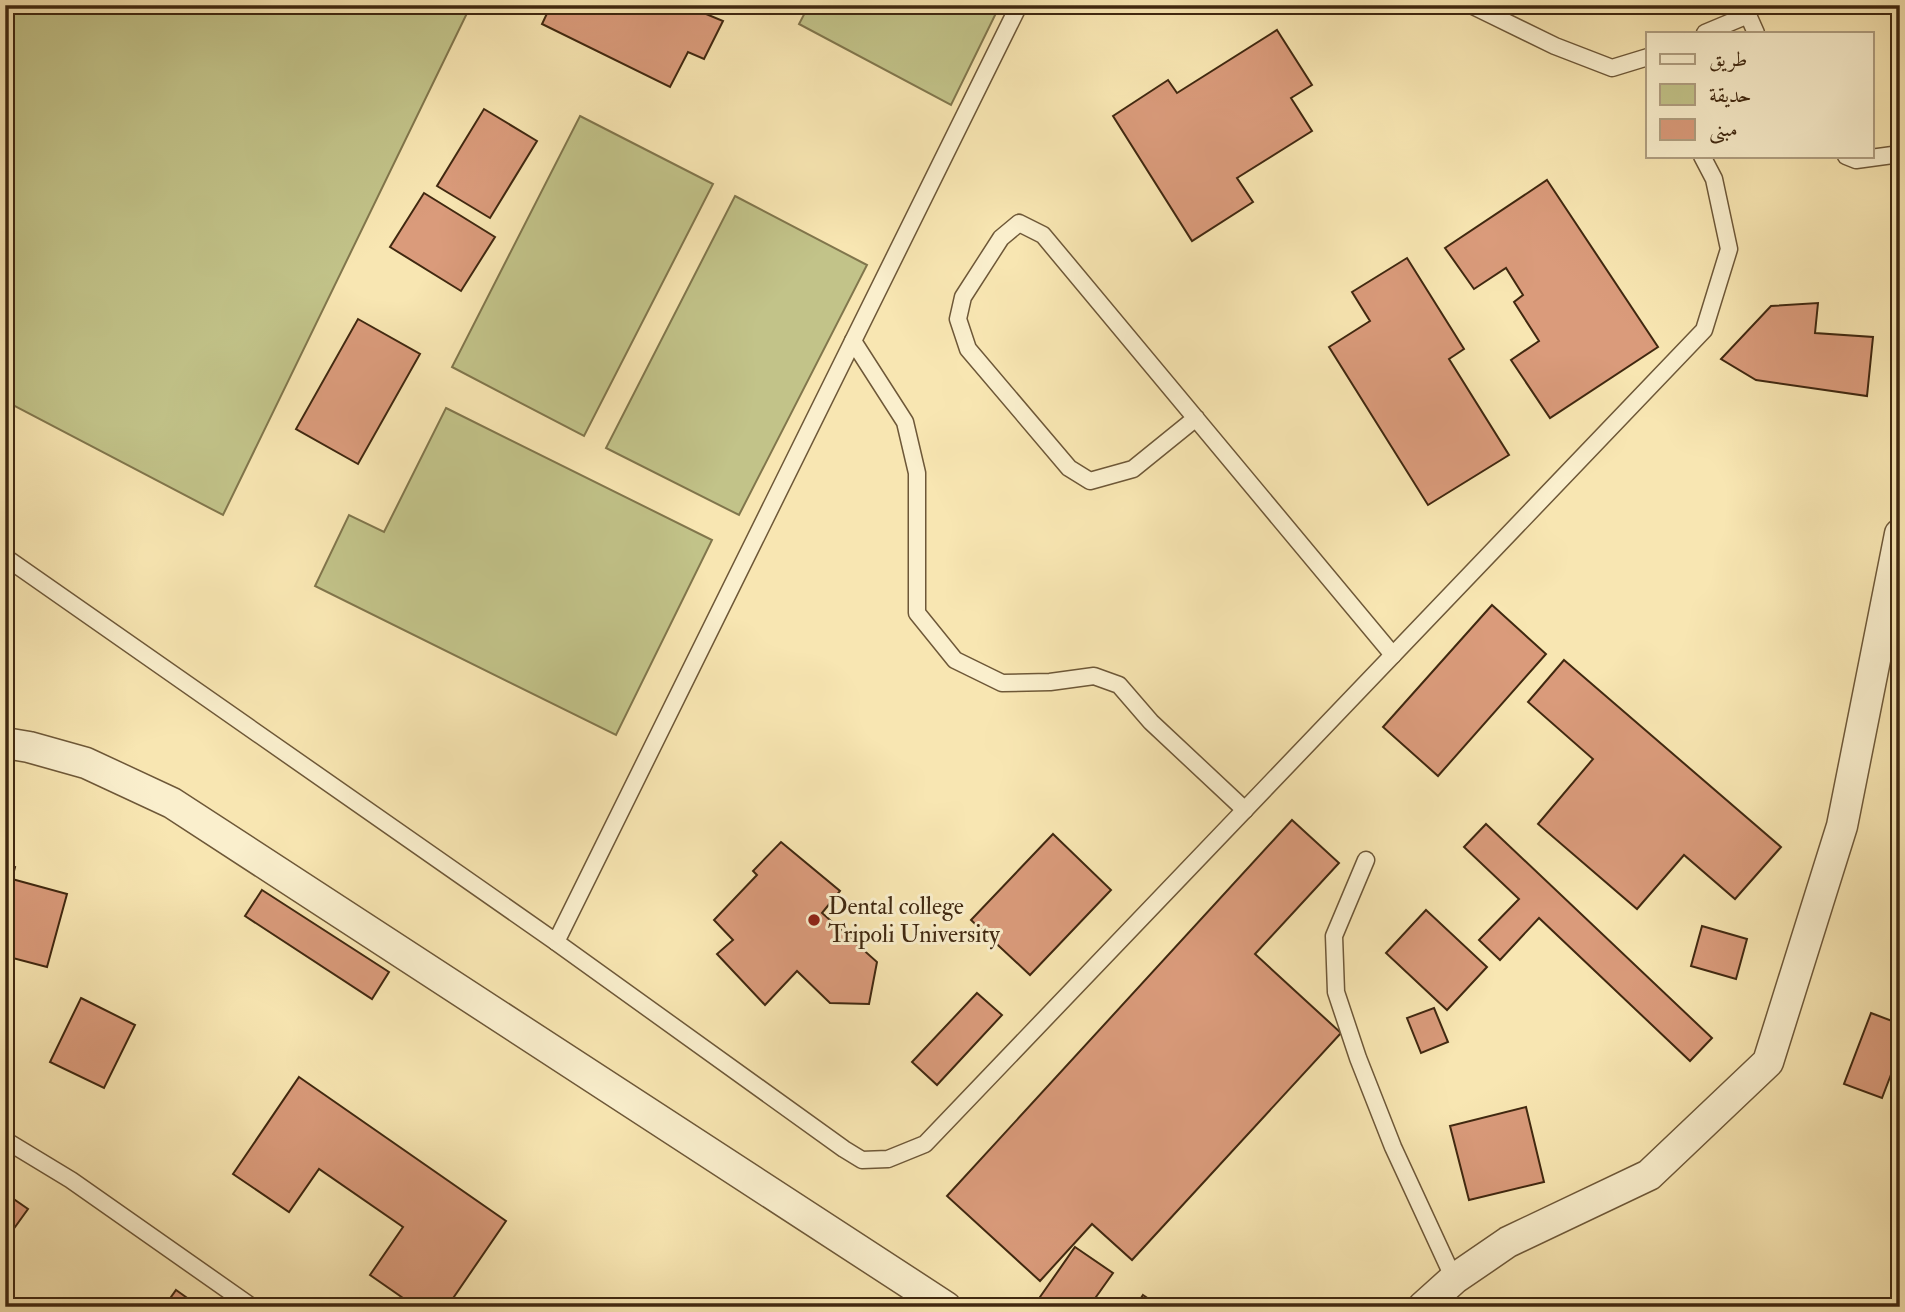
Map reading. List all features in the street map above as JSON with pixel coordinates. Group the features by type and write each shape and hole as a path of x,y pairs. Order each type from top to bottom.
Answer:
{"street":[{"path":"1423,1307 1454,1279 1508,1242 1649,1175 1768,1062 1842,826 1900,534"},
{"path":"5,743 86,763 172,803 946,1307"}],"lane":[{"path":"556,942 1019,5"},
{"path":"1471,5 1555,46 1612,68 1646,58"},
{"path":"1707,32 1746,10 1756,32"},
{"path":"1874,158 1900,155"},
{"path":"5,557 556,942 844,1149 862,1160 888,1159 925,1144 1704,330 1729,249 1714,179 1703,158"},
{"path":"1851,158 1874,158"},
{"path":"1196,418 1133,469 1090,481 1069,468 968,349 958,319 963,297 1000,238 1019,223 1043,235 1196,418 1393,655"},
{"path":"853,341 905,422 917,473 917,613 955,660 1002,683 1050,682 1094,676 1119,685 1151,722 1245,810"},
{"path":"1366,860 1335,936 1336,992 1358,1058 1393,1147 1454,1279"},
{"path":"5,1140 71,1180 251,1307"}],"green space":[{"path":"5,5 471,5 223,515 5,401"},
{"path":"809,5 1000,5 951,105 799,24"},
{"path":"580,116 713,184 584,436 452,367"},
{"path":"735,196 867,265 739,515 606,448"},
{"path":"446,408 712,540 616,735 315,586 349,515 384,532"}],"building":[{"path":"551,5 711,5 706,14 723,21 704,59 688,52 670,87 542,24"},
{"path":"1277,30 1312,85 1291,98 1312,131 1237,178 1253,202 1192,241 1113,116 1168,80 1177,93"},
{"path":"484,109 537,141 490,218 437,186"},
{"path":"1547,180 1658,347 1550,418 1511,360 1539,341 1514,302 1523,295 1506,268 1474,289 1445,248"},
{"path":"424,193 495,237 461,291 390,247"},
{"path":"1407,258 1464,349 1449,359 1509,455 1428,505 1329,347 1370,321 1352,292"},
{"path":"1818,303 1815,333 1873,337 1867,396 1756,380 1721,359 1771,306"},
{"path":"358,319 420,354 358,464 296,429"},
{"path":"1492,605 1546,654 1438,776 1383,727"},
{"path":"1564,660 1781,847 1735,899 1684,855 1637,909 1538,824 1593,759 1528,702"},
{"path":"1292,820 1339,863 1255,954 1341,1033 1132,1260 1092,1224 1040,1281 947,1196"},
{"path":"1486,824 1712,1038 1690,1061 1539,918 1500,960 1479,940 1519,899 1464,847"},
{"path":"1053,834 1111,890 1030,975 971,920"},
{"path":"781,842 840,891 822,913 877,962 869,1004 830,1003 797,971 765,1005 717,954 733,940 714,920 757,875 753,871"},
{"path":"5,865 15,867 12,879 67,894 47,967 5,956"},
{"path":"262,890 389,972 372,999 245,916"},
{"path":"1426,910 1487,967 1447,1010 1386,953"},
{"path":"1702,926 1747,939 1736,979 1691,966"},
{"path":"977,993 1002,1015 937,1085 912,1062"},
{"path":"81,998 135,1025 104,1088 50,1062"},
{"path":"1434,1008 1448,1042 1421,1053 1407,1018"},
{"path":"1871,1013 1900,1024 1900,1051 1882,1098 1844,1084"},
{"path":"299,1077 506,1221 447,1307 416,1307 370,1275 403,1227 319,1169 289,1212 233,1174"},
{"path":"1526,1107 1544,1182 1469,1200 1450,1126"},
{"path":"5,1193 28,1209 5,1241"},
{"path":"1075,1247 1113,1273 1096,1297 1110,1307 1053,1307 1040,1297"},
{"path":"176,1290 200,1307 164,1307"},
{"path":"1143,1295 1161,1307 1135,1307"}],"place":[{"name":"Dental college Tripoli University","path":"814,920"}]}
